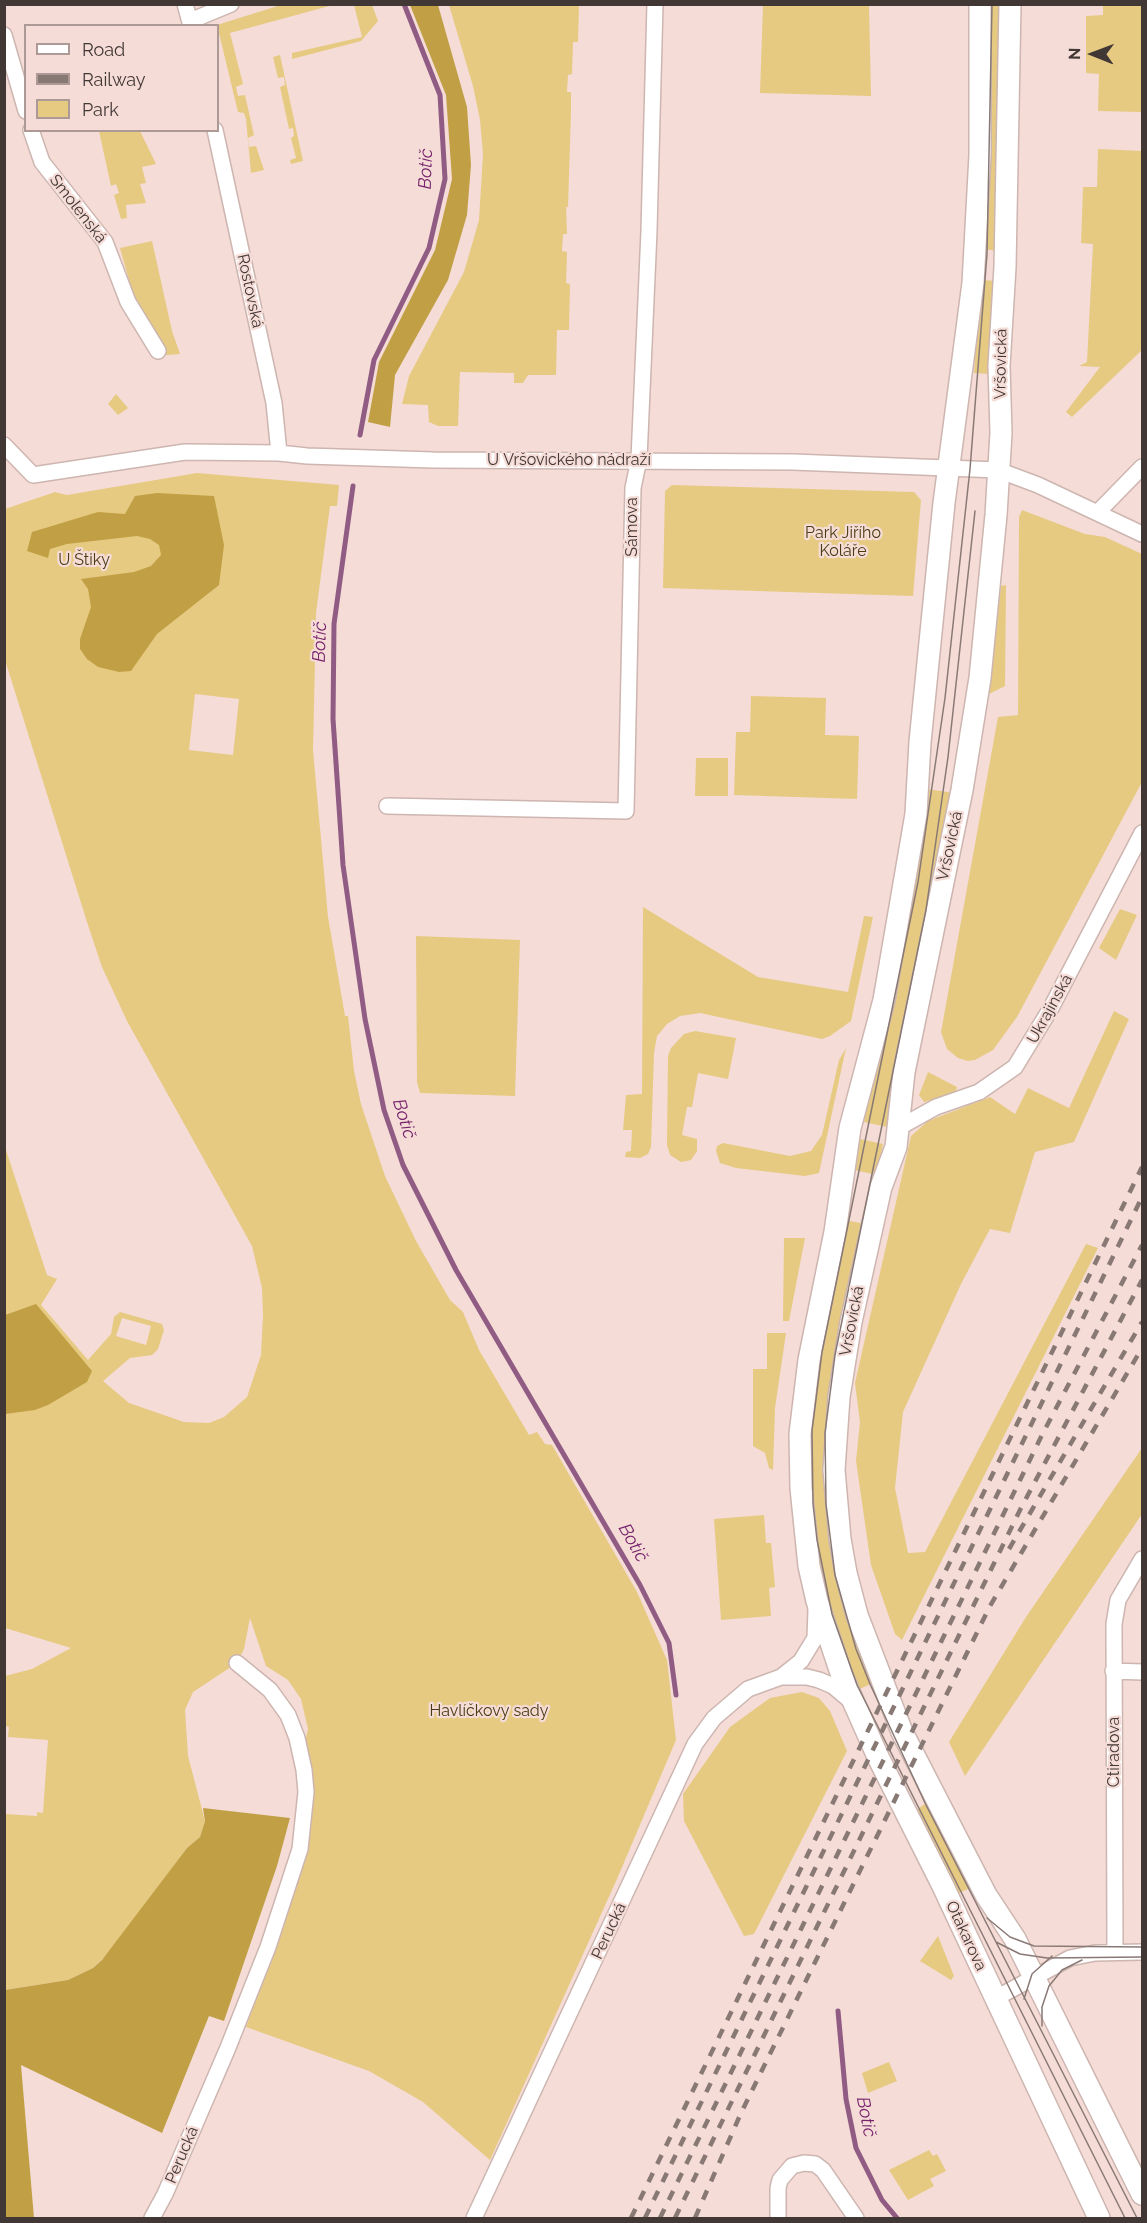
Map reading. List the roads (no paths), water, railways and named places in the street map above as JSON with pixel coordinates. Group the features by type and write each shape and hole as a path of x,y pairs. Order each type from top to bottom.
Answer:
{"main road":[{"name":"Vršovická","path":"834,1652 817,1601 808,1558 801,1488 800,1434 808,1360 835,1232 849,1128 884,1000 916,814 921,731 949,468 975,264 980,155 980,4"},
{"name":"Vršovická","path":"1010,4 1005,267 999,366 1001,433 989,598 970,746 904,1072 900,1127 896,1147 881,1187 851,1322 836,1432 834,1470 844,1562 857,1615 878,1673 931,1792 1034,1976"},
{"path":"975,264 1005,267"},
{"name":"Otakarova","path":"834,1652 854,1704 1099,2218"},
{"path":"1034,1976 1143,2194"}],"street":[{"path":"186,4 191,23 231,4"},
{"name":"Sámova","path":"387,806 626,811 633,488 639,459 649,231 655,4"},
{"path":"4,35 24,104"},
{"name":"Smolenská","path":"32,132 42,162 105,242 128,302 158,351"},
{"name":"Rostovská","path":"215,132 286,454"},
{"name":"U Vršovického nádraží","path":"4,445 33,476 178,452 433,460 639,459 998,470 1031,482 1143,534"},
{"path":"1098,512 1143,467"},
{"name":"Ukrajinská","path":"900,1127 936,1107 979,1092 1015,1067 1051,1008 1143,833"},
{"name":"Ctiradova","path":"1115,1952 1114,1624 1118,1600 1143,1559"},
{"name":"Perucká","path":"474,2218 695,1744 714,1718 748,1689 781,1677 801,1661 815,1638 817,1601"},
{"name":"Perucká","path":"152,2218 165,2194 227,2050 268,1947 302,1839 306,1792 304,1770 294,1731 288,1715 270,1690 237,1663"},
{"path":"1113,1671 1143,1672"},
{"name":"Perucká","path":"781,1677 807,1677 819,1680 833,1686 854,1704"},
{"path":"996,1998 1070,1958 1115,1952 1143,1953"},
{"path":"778,2218 778,2188 784,2175 792,2166 804,2163 818,2165 856,2218"}],"waterway":[{"name":"Botič","path":"360,435 374,360 429,248 445,179 440,95 404,4"},
{"name":"Botič","path":"353,486 334,624 333,719 343,865 365,1019 384,1110 403,1165 456,1270 640,1585 669,1643 676,1695"},
{"name":"Botič","path":"838,2011 846,2099 856,2148 882,2200 897,2218"}],"tram line":[{"path":"992,4 987,254 970,469 945,698 918,882 822,1352 812,1431 813,1504 817,1540 832,1614 857,1685 1125,2218"},
{"path":"975,511 948,757 926,910 835,1355 825,1433 826,1504 835,1575 856,1649 870,1684 926,1805 1137,2218"},
{"path":"987,1918 1010,1937 1034,1946 1142,1947"},
{"path":"996,1942 1020,1954 1047,1958 1142,1957"},
{"path":"1024,1999 1032,1974 1052,1956"},
{"path":"1042,2026 1042,2007 1049,1986 1062,1970 1082,1960"}],"railway":[{"path":"631,2218 1142,1167"},
{"path":"645,2218 1142,1197"},
{"path":"660,2218 1043,1433 1142,1245"},
{"path":"675,2218 1021,1508 1142,1280"},
{"path":"1009,1549 1142,1322"},
{"path":"695,2218 741,2113 990,1606 1142,1348"}],"park label":[{"name":"Park Jiřího Koláře","path":"843,542"},
{"name":"U Štiky","path":"84,560"},
{"name":"Havlíčkovy sady","path":"489,1711"}]}
